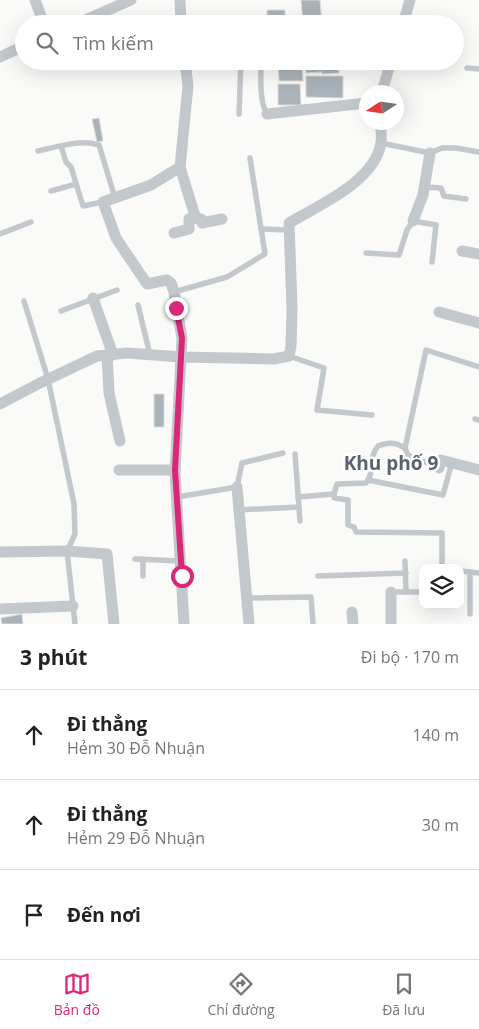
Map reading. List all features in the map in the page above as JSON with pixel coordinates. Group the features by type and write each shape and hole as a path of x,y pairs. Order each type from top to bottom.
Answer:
{"street":[{"path":"35,0 41,15"},
{"path":"97,15 131,0"},
{"path":"180,0 181,15"},
{"path":"406,15 410,0"},
{"path":"0,57 15,50"},
{"path":"186,70 188,86 180,167 195,216 198,219 202,219 202,223 222,219"},
{"path":"384,85 389,70"},
{"path":"268,114 359,105"},
{"path":"0,404 97,356 127,353 181,357 274,359 288,356 291,346 292,308 290,223 355,184 371,166 379,148 380,130"},
{"path":"413,221 424,187 430,153"},
{"path":"180,167 151,185 103,202 116,238 147,284 167,280 171,283 174,292 182,338 175,470 184,624"},
{"path":"174,233 190,229 190,219 195,216"},
{"path":"462,251 479,254"},
{"path":"94,298 110,355 109,393 120,441"},
{"path":"439,312 479,323"},
{"path":"439,468 442,460 479,470"},
{"path":"119,470 175,470"},
{"path":"237,487 249,624"},
{"path":"0,552 67,551 107,554 114,624"},
{"path":"391,592 392,624"},
{"path":"0,609 74,606"},
{"path":"352,612 353,624"}],"lane":[{"path":"467,68 479,69"},
{"path":"239,114 241,70"},
{"path":"261,70 264,109 268,114"},
{"path":"38,151 61,146 91,143 99,145 115,198"},
{"path":"61,146 66,162 71,167 83,206 103,202"},
{"path":"379,148 430,153 442,148 456,148 479,152"},
{"path":"174,292 227,277 265,254 250,158"},
{"path":"51,191 76,184"},
{"path":"424,187 441,188 444,196 466,199"},
{"path":"366,253 399,255 407,230 413,221 436,225 432,262"},
{"path":"0,234 32,222"},
{"path":"261,229 290,230"},
{"path":"61,311 117,290"},
{"path":"24,301 48,379 74,504 75,534 67,551 75,624"},
{"path":"138,305 150,355"},
{"path":"405,448 426,350 479,367"},
{"path":"288,356 324,368 317,410 372,415"},
{"path":"439,468 408,455 405,448 398,443 378,446 373,453 366,483 337,484 334,498 348,500 348,526 354,527 356,532 442,533 442,564"},
{"path":"176,497 237,487 242,463 283,453"},
{"path":"295,454 300,521"},
{"path":"368,480 443,495 452,462"},
{"path":"298,497 334,494"},
{"path":"238,510 299,507"},
{"path":"135,559 180,560"},
{"path":"143,559 143,576"},
{"path":"405,561 406,592"},
{"path":"464,571 479,573"},
{"path":"470,572 470,614"},
{"path":"318,576 406,573"},
{"path":"391,592 419,592"},
{"path":"246,598 311,597 312,624"}],"building":[{"path":"301,0 320,0 321,15 302,15"},
{"path":"267,10 285,10 285,15 267,15"},
{"path":"278,70 302,70 303,81 279,81"},
{"path":"306,70 339,70 339,73 322,74 322,72 306,73"},
{"path":"306,76 343,76 343,98 306,97"},
{"path":"278,84 300,84 301,105 278,105"},
{"path":"99,118 103,141 97,142 92,119"},
{"path":"154,394 164,394 164,427 154,427"},
{"path":"22,614 23,624 2,624 1,618"}],"district":[{"name":"Khu phố 9","path":"391,463"}],"route":[{"path":"176,308 182,338 175,470 182,576"}]}
